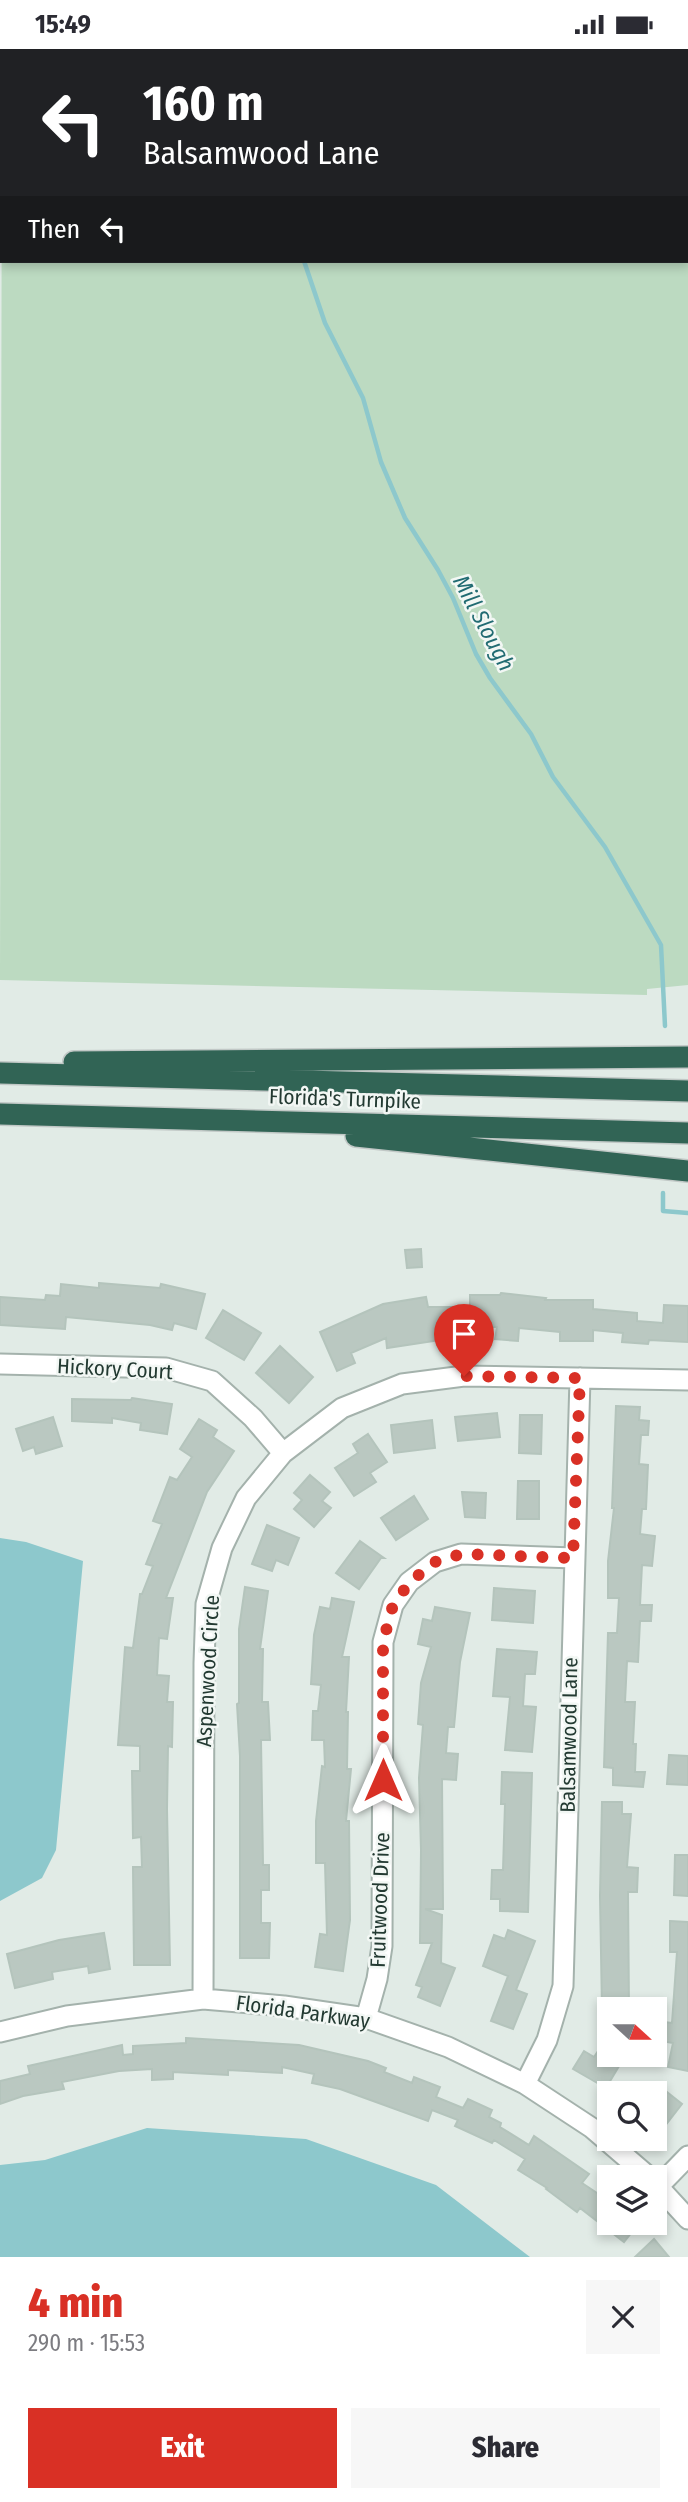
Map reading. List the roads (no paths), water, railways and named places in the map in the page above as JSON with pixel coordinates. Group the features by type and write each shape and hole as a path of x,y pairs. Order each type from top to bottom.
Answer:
{"highway":[{"path":"0,1063 688,1057"},
{"name":"Florida's Turnpike","path":"0,1073 688,1091"},
{"name":"Florida's Turnpike","path":"0,1114 688,1133"},
{"path":"261,1121 365,1137 688,1171"}],"street":[{"name":"Hickory Court","path":"0,1364 166,1368 212,1381 253,1418 284,1453"},
{"name":"Aspenwood Circle","path":"203,1999 206,1604 222,1548 246,1498 284,1453 342,1408 401,1384 464,1376 688,1380"},
{"name":"Balsamwood Lane","path":"525,2084 547,2040 563,1986 580,1378"},
{"name":"Fruitwood Drive","path":"366,2018 377,1979 382,1946 383,1642 393,1605 410,1582 435,1562 461,1554 573,1558"},
{"name":"Florida Parkway","path":"0,2032 67,2016 203,1999 284,2005 366,2018 448,2047 525,2084 592,2128 634,2165"},
{"path":"667,2172 688,2156"},
{"name":"Florida Parkway","path":"667,2196 688,2219"}],"water":[{"path":"0,1538 26,1542 83,1561 56,1850 42,1878 0,1901"},
{"path":"147,2128 306,2139 436,2185 530,2257 0,2257 0,2165 45,2160"}],"waterway":[{"name":"Mill Slough","path":"305,263 325,323 363,398 381,462 405,518 453,598 476,654 531,734 553,777 605,847 661,945 665,1026"},
{"name":"Mill Slough","path":"663,1193 663,1211 688,1213"}]}
